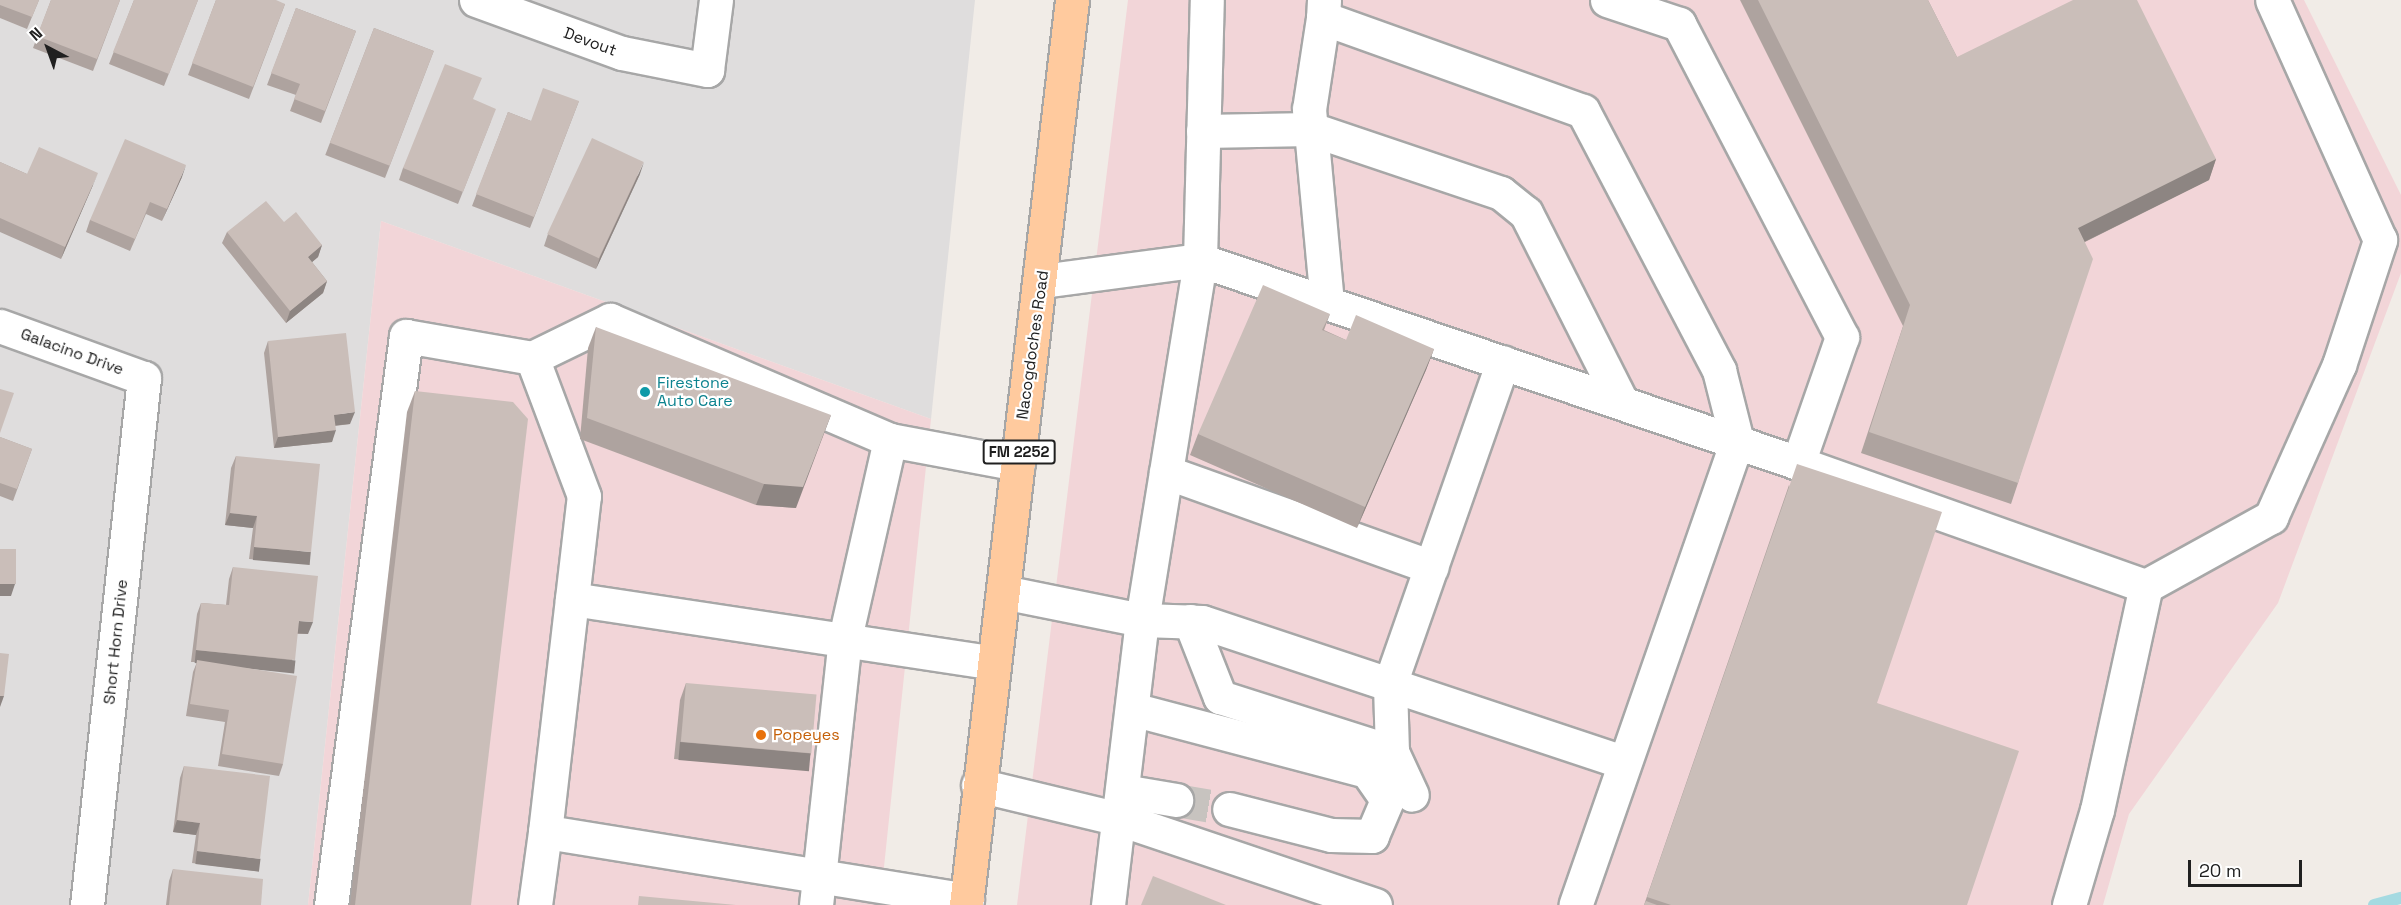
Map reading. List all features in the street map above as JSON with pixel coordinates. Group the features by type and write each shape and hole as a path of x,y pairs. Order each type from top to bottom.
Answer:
{"main road":[{"name":"Nacogdoches Road","path":"967,902 978,785 1042,281 1072,0"}],"street":[{"name":"Devout","path":"476,0 622,53 707,70 716,0"},
{"path":"1108,905 1142,620 1200,260 1207,0"},
{"path":"1606,0 1679,24 1842,337 1798,463"},
{"path":"1042,281 1200,260 1621,401 2146,586 2271,517 2339,366 2380,240 2272,0"},
{"path":"1327,303 1311,129 1323,9 1583,111 1719,370 1737,441 1623,762 1575,905"},
{"path":"1203,131 1311,129 1501,193 1526,213 1621,401"},
{"path":"331,905 406,336 532,358 610,320 890,440 1017,464"},
{"name":"Galacino Drive","path":"0,326 144,378"},
{"path":"532,358 584,496 535,905"},
{"path":"1412,795 1392,752 1389,684 1503,362"},
{"name":"Short Horn Drive","path":"87,905 144,378"},
{"path":"817,890 845,638 890,440"},
{"path":"1166,472 1431,567"},
{"path":"2069,905 2097,810 2146,586"},
{"path":"1003,591 1142,620 1190,621 1623,762"},
{"path":"572,599 845,638 993,663"},
{"path":"1190,621 1220,697 1392,752"},
{"path":"1132,709 1367,771 1387,800 1372,836 1331,835 1229,809"},
{"path":"978,785 1121,805 1176,800"},
{"path":"1121,805 1375,905"},
{"path":"545,832 817,890 967,902"}],"shaded area":[{"path":"0,0 975,0 931,419 381,221 308,905 0,905"},
{"path":"1128,0 2304,0 2401,195 2401,273 2278,603 2129,814 2103,905 1017,905"},
{"path":"381,221 931,419 880,905 308,905"}],"building":[{"path":"0,0 39,0 32,17 0,5"},
{"path":"51,0 120,0 97,59 37,36"},
{"path":"134,0 198,0 169,74 113,52"},
{"path":"216,0 276,0 285,4 253,87 192,63"},
{"path":"1758,0 1928,0 1957,57 2073,0 2137,0 2216,159 2078,228 2093,259 2018,483 1869,432 1910,305"},
{"path":"296,8 356,31 325,111 294,99 300,84 271,73"},
{"path":"374,28 434,51 390,166 330,143"},
{"path":"445,64 482,78 473,99 496,109 463,192 403,168"},
{"path":"543,88 579,101 534,217 476,194 508,112 531,121"},
{"path":"592,138 644,162 599,258 547,234"},
{"path":"125,139 186,165 167,209 150,202 135,239 90,220"},
{"path":"39,147 98,173 65,247 0,218 0,162 27,174"},
{"path":"266,201 284,222 296,212 322,245 308,257 327,281 290,311 227,232"},
{"path":"1263,285 1330,314 1322,330 1346,340 1356,315 1434,349 1365,507 1198,434"},
{"name":"Firestone Auto Care","path":"596,327 831,415 803,487 764,484 587,418"},
{"path":"346,333 355,412 334,415 336,430 278,437 268,341"},
{"path":"0,389 14,393 0,433"},
{"path":"415,391 513,402 528,419 471,905 355,905"},
{"path":"0,437 32,449 17,489 0,483"},
{"path":"236,456 320,464 311,552 254,547 257,516 230,513"},
{"path":"1797,464 1942,512 1877,703 2019,751 1967,905 1671,905 1647,897"},
{"path":"0,549 16,549 16,584 0,584"},
{"path":"233,567 318,576 313,622 299,621 295,660 196,650 201,603 229,605"},
{"path":"0,653 9,654 4,696 0,696"},
{"path":"197,660 297,676 283,764 222,754 229,710 190,704"},
{"path":"686,683 817,694 811,753 681,742"},
{"path":"184,766 270,776 260,859 197,851 200,823 177,820"},
{"path":"173,869 263,879 261,905 169,905"},
{"path":"1153,876 1226,905 1141,905"},
{"path":"639,896 736,905 638,905"},
{"path":"1646,901 1657,905 1644,905"}],"waterway":[{"path":"2374,905 2401,898"}],"tunnel":[{"path":"1176,800 1229,809"}],"place":[{"name":"Firestone Auto Care","path":"645,392"},
{"name":"Popeyes","path":"761,735"}]}
